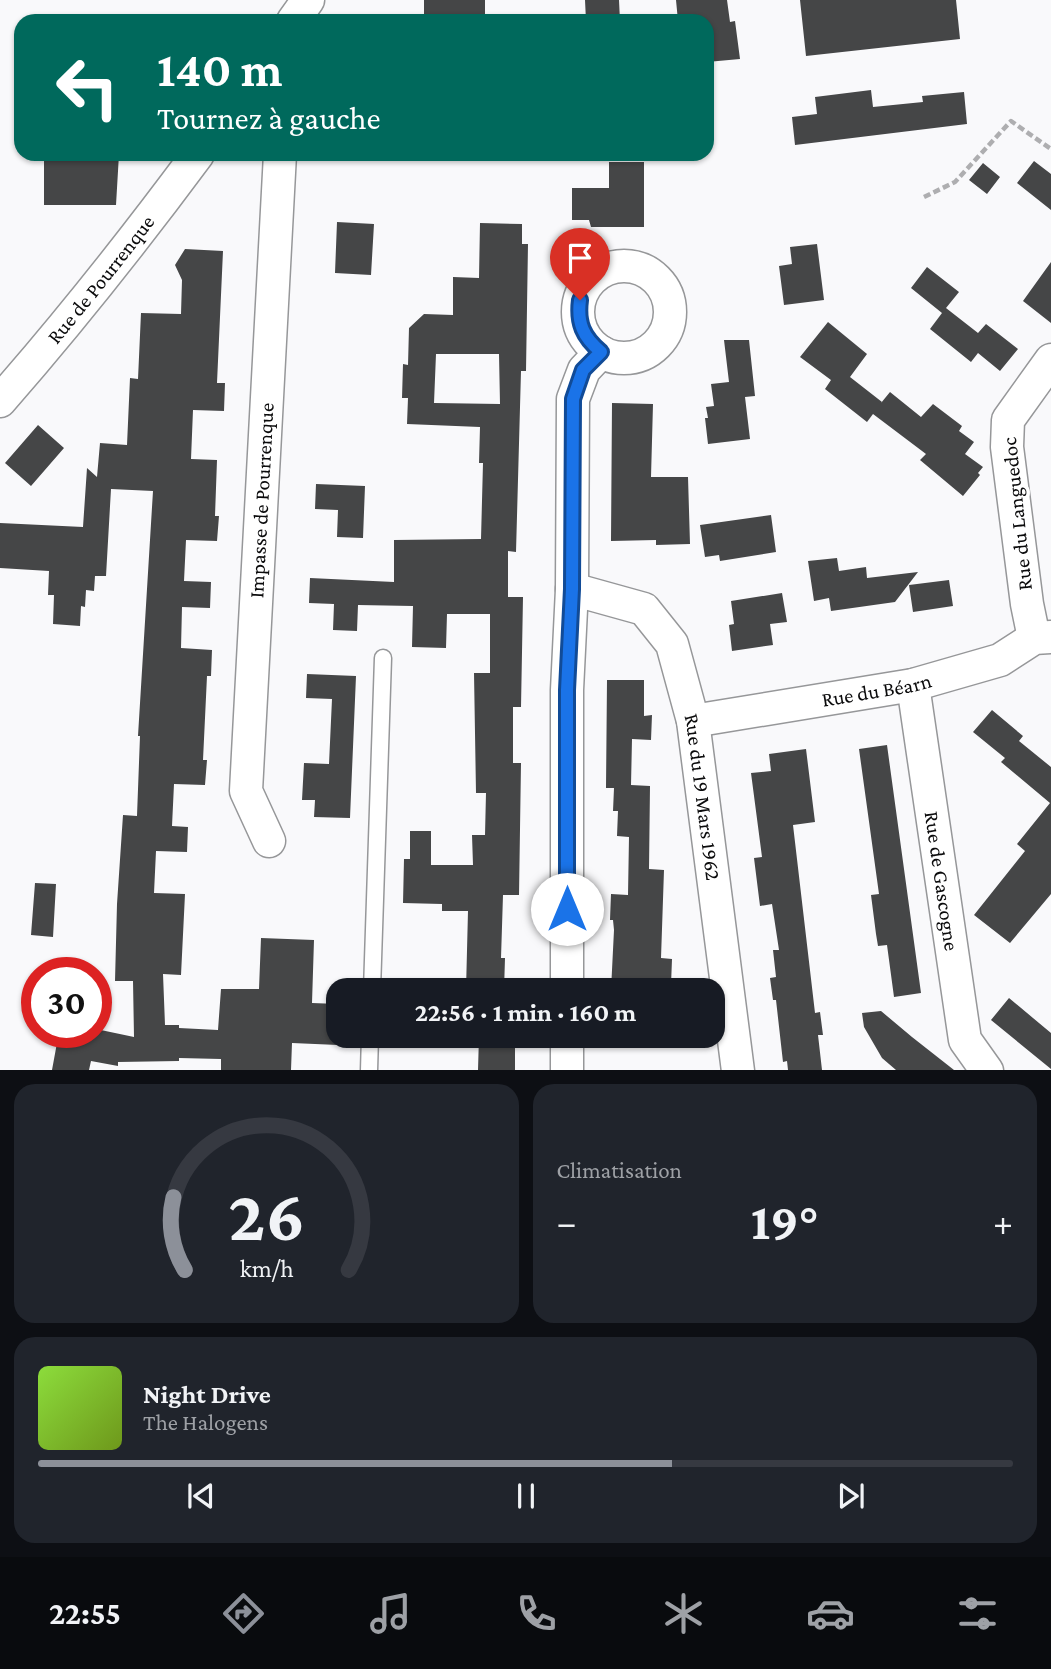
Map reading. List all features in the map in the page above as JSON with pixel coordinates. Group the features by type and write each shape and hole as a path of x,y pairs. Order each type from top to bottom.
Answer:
{"street":[{"name":"Rue de Pourrenque","path":"0,401 121,257 193,161"},
{"name":"Impasse de Pourrenque","path":"269,841 246,791 280,161"},
{"path":"567,978 567,690 572,589 573,399 583,370 601,352"},
{"name":"Rue du Languedoc","path":"1043,638 1027,604 1007,447 1008,420 1051,360"},
{"name":"Rue du 19 Mars 1962","path":"572,589 644,609 672,644 693,721 738,1070"},
{"name":"Rue du Béarn","path":"693,721 913,685 1000,660 1043,638"},
{"name":"Rue de Gascogne","path":"913,685 965,1040 987,1070"},
{"path":"567,1048 567,1070"}],"lane":[{"path":"372,978 383,658"},
{"path":"369,1070 370,1048"}],"path":[{"path":"924,197 956,182 1011,121 1051,149"}],"building":[{"path":"424,0 485,0 485,14 424,14"},
{"path":"585,0 619,0 620,14 586,14"},
{"path":"676,0 727,0 730,22 735,21 740,59 714,61 714,14 677,14"},
{"path":"800,0 956,0 960,39 806,56"},
{"path":"871,90 873,107 923,102 922,96 964,92 967,124 795,145 792,117 817,114 815,97"},
{"path":"44,161 119,161 116,205 44,205"},
{"path":"1034,161 1051,174 1051,210 1017,183"},
{"path":"609,162 644,162 644,227 591,227 589,220 572,220 572,188 609,188"},
{"path":"983,163 1000,177 987,194 969,180"},
{"path":"337,222 374,224 371,275 335,273"},
{"path":"480,223 522,224 522,244 528,244 526,371 521,371 516,552 508,551 508,597 523,597 521,707 513,707 513,763 521,763 519,895 503,895 501,958 505,958 504,978 466,978 468,911 442,911 442,904 403,903 404,859 410,859 410,831 431,831 431,865 473,865 472,835 485,835 486,793 476,793 474,673 490,673 490,614 447,614 446,648 412,647 413,606 358,605 357,631 333,630 334,604 309,603 310,578 394,582 394,540 481,539 483,463 479,463 480,427 407,424 408,398 402,398 403,364 408,365 409,328 424,314 453,315 453,277 479,278","holes":["436,354 499,354 500,404 434,403"]},
{"path":"817,244 824,300 784,305 779,266 792,264 790,247"},
{"path":"185,249 223,251 217,383 225,383 224,411 193,410 191,459 217,460 215,516 219,516 217,541 186,540 184,581 211,582 210,608 182,607 181,648 212,650 211,676 207,676 203,760 207,760 205,785 174,784 172,826 188,827 187,852 156,851 154,893 185,894 181,975 163,974 165,1025 218,1030 221,989 259,989 261,938 314,940 312,1003 326,1004 326,1044 292,1043 291,1070 221,1070 221,1059 179,1058 179,1061 118,1062 118,1066 91,1061 89,1070 52,1070 56,1048 112,1048 112,1032 134,1037 133,981 115,981 117,904 123,815 137,816 138,736 153,491 111,489 106,576 95,576 94,591 86,590 85,607 81,606 80,626 53,624 54,595 48,595 49,571 0,568 0,523 83,527 87,468 97,477 100,443 127,445 130,378 138,379 141,313 181,314 182,280 175,265"},
{"path":"1051,262 1051,323 1023,301"},
{"path":"927,267 959,292 946,308 978,333 986,324 1018,349 1000,371 978,353 971,362 930,329 942,313 911,288"},
{"path":"828,322 867,354 850,377 882,402 890,392 921,417 933,404 962,426 959,431 974,442 965,454 983,467 963,496 920,460 926,454 873,414 867,422 825,389 831,380 800,357"},
{"path":"724,340 749,340 755,396 745,397 750,439 708,444 705,418 708,418 706,407 714,406 711,384 729,382"},
{"path":"612,403 653,404 651,477 688,477 690,544 656,545 656,540 611,541"},
{"path":"38,425 64,448 31,486 5,463"},
{"path":"316,484 365,486 363,538 337,537 338,510 315,509"},
{"path":"771,515 776,552 720,561 719,555 705,557 700,525"},
{"path":"837,558 839,571 866,567 867,578 918,572 895,602 831,611 829,598 814,601 808,561"},
{"path":"949,580 953,606 913,612 909,585"},
{"path":"782,593 787,622 770,624 773,645 732,651 729,625 734,624 731,601"},
{"path":"307,674 356,676 350,818 314,817 315,800 302,800 304,763 329,764 332,699 306,698"},
{"path":"607,680 644,680 644,716 652,715 651,740 632,739 631,785 650,786 649,869 664,870 661,958 672,959 671,978 612,978 614,930 613,920 610,920 611,894 628,895 629,837 617,836 618,811 613,811 614,788 606,788"},
{"path":"992,710 1023,736 1019,741 1051,767 1051,894 1010,943 974,915 1025,851 1017,844 1050,803 1001,762 1005,758 973,732"},
{"path":"887,745 921,993 894,997 887,945 878,946 876,934 871,895 879,894 859,749"},
{"path":"806,749 815,822 793,825 815,1013 820,1012 823,1035 818,1035 822,1070 788,1070 787,1061 783,1062 776,1000 773,1000 770,978 776,977 773,950 779,950 772,904 760,906 754,858 762,857 751,773 771,771 769,754"},
{"path":"35,883 56,884 53,937 31,935"},
{"path":"1009,998 1051,1033 1051,1069 991,1020"},
{"path":"881,1011 954,1070 896,1070 882,1058 864,1027 862,1013"},
{"path":"479,1048 515,1048 515,1070 478,1070"}],"route":[{"path":"567,909 567,690 572,589 573,399 583,370 601,352 582,330 578,315 580,300"}]}
